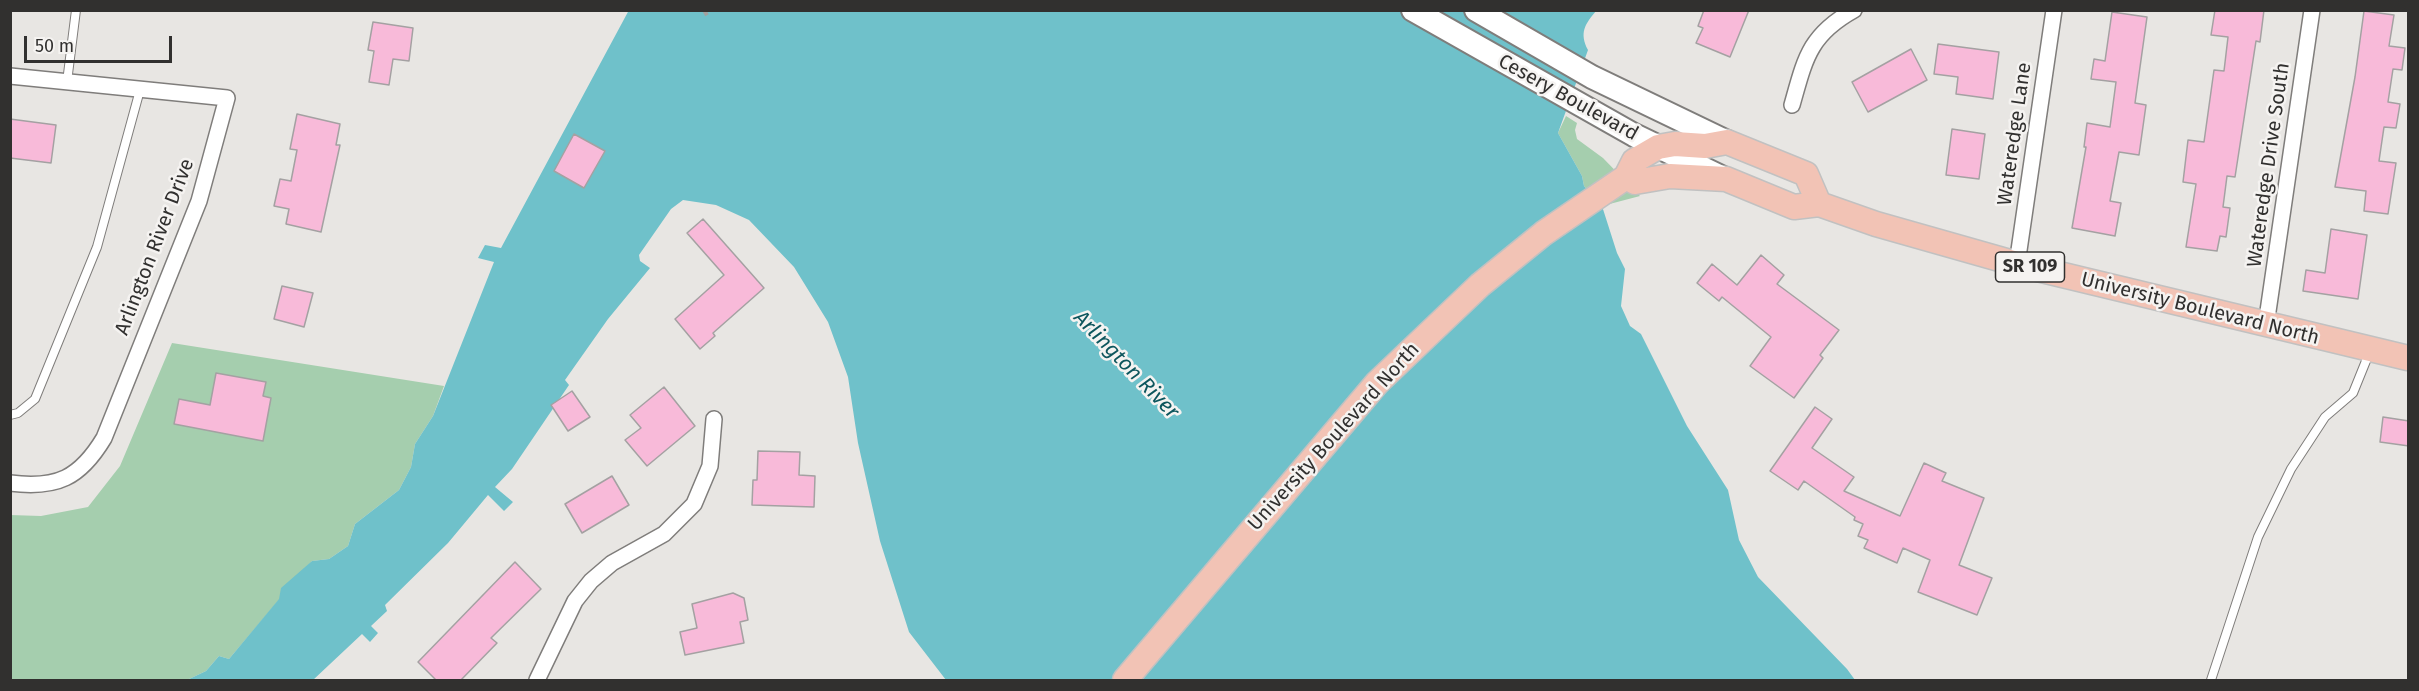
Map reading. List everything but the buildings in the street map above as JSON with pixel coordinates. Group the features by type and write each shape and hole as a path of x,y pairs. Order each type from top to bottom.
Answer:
{"main road":[{"name":"Cesery Boulevard","path":"1413,10 1578,105 1726,179"},
{"name":"Cesery Boulevard","path":"1476,10 1592,77 1727,142"},
{"name":"University Boulevard North","path":"1125,681 1377,383 1480,285 1544,233 1626,177 1634,161 1658,147 1675,144 1705,146 1727,142 1806,174 1820,204"},
{"name":"University Boulevard North","path":"1626,177 1635,182 1680,176 1726,179 1794,207 1820,204 1876,224 2017,264 2409,358"}],"street":[{"path":"1792,105 1805,60 1817,38 1834,21 1854,10"},
{"name":"Wateredge Lane","path":"2017,264 2054,10"},
{"name":"Wateredge Drive South","path":"2266,325 2312,10"},
{"name":"Arlington River Drive","path":"10,76 227,98 199,201 104,438 93,457 78,472 62,480 42,485 10,483"},
{"path":"537,681 575,602 591,581 612,563 664,534 694,504 710,466 714,419"}],"lane":[{"path":"68,82 76,10"},
{"path":"10,414 18,413 36,399 93,258 140,90"},
{"path":"2211,681 2263,527 2291,470 2325,417 2353,393 2370,350"}],"path":[{"path":"704,10 708,17"}],"green space":[{"path":"1566,116 1577,123 1575,130 1577,139 1603,158 1640,196 1602,206 1584,186 1582,176 1558,133"},
{"path":"172,343 444,386 433,416 415,444 411,467 399,490 355,524 348,546 329,559 312,561 229,659 219,656 206,671 187,680 11,680 10,515 41,516 88,507 120,466"}],"water":[{"name":"Arlington River","path":"629,10 1596,11 1584,29 1584,39 1588,50 1558,133 1582,176 1584,186 1602,206 1617,253 1625,269 1621,306 1630,326 1641,334 1687,426 1728,490 1739,540 1758,577 1855,680 946,680 909,632 880,541 858,443 848,377 828,322 794,267 749,220 716,205 683,200 671,209 639,255 640,261 650,268 608,319 565,380 569,385 512,469 495,487 513,502 504,511 488,495 448,543 385,605 387,611 371,626 378,633 370,642 362,634 313,680 187,680 206,671 219,656 229,659 279,599 281,588 312,561 329,559 348,546 355,524 399,490 411,467 415,444 433,416 494,262 478,258 485,245 501,248"}]}
